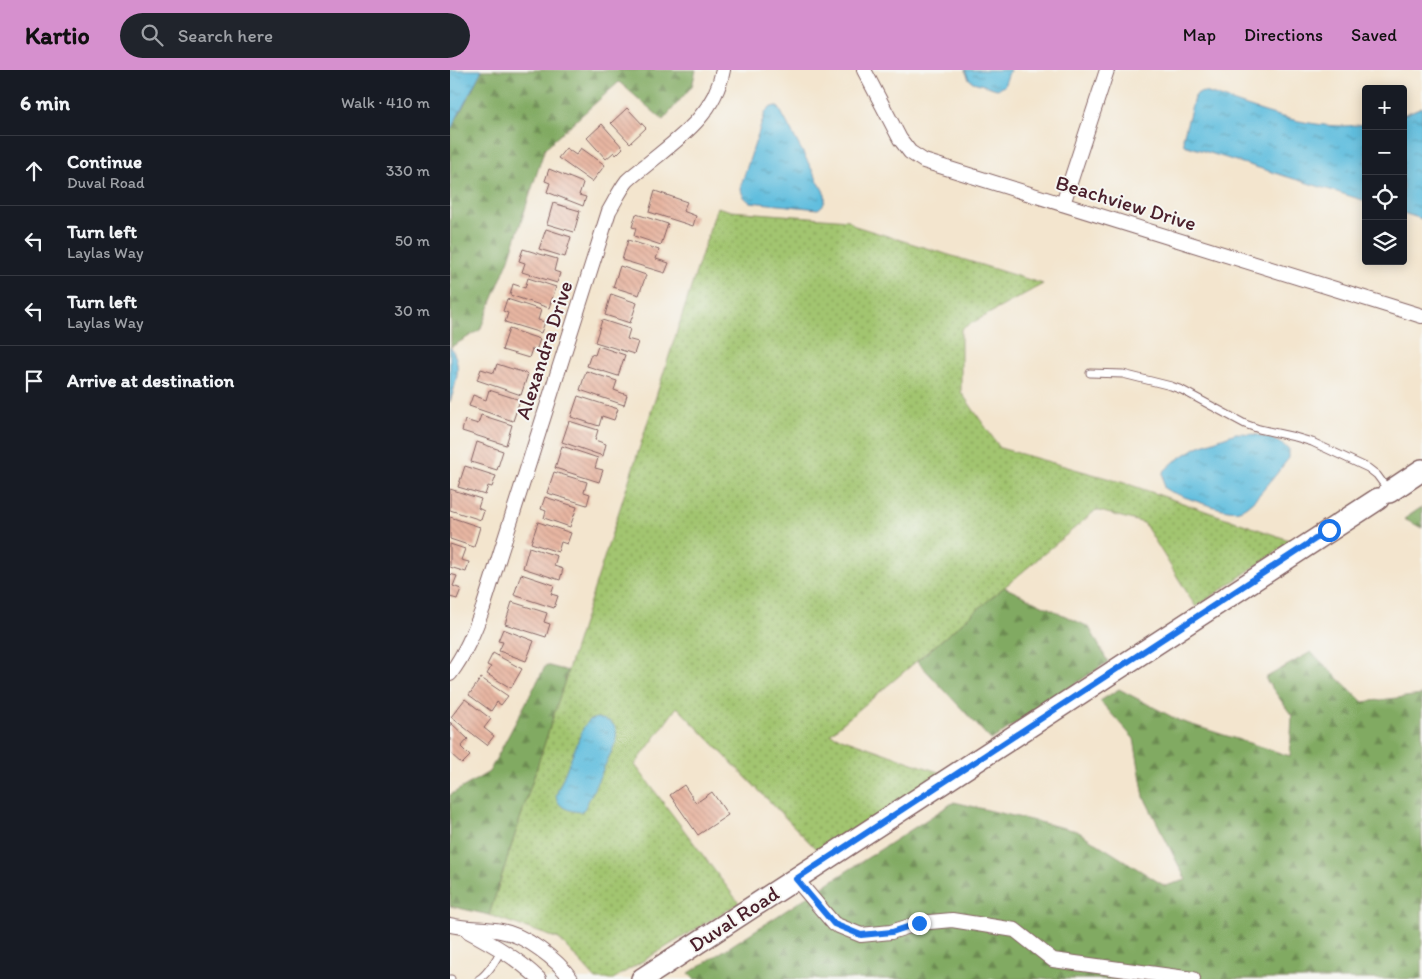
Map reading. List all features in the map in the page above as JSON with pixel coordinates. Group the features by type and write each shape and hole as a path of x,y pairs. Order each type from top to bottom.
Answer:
{"main road":[{"name":"Duval Road","path":"642,979 1422,470"}],"street":[{"name":"Alexandra Drive","path":"450,674 460,661 483,608 610,211 618,194 628,181 696,122 710,106 718,90 723,70"},
{"name":"Beachview Drive","path":"864,70 900,139 910,152 924,161 1422,316"},
{"path":"1063,204 1107,70"},
{"path":"796,879 834,924 861,935 892,932 919,923 952,920 1016,930 1053,960 1193,979"},
{"path":"456,926 502,949 525,965 539,979"},
{"path":"456,926 502,931 520,938 551,958 571,979"}],"lane":[{"path":"1090,374 1123,374 1176,388 1245,424 1312,442 1368,468 1377,475 1384,495"},
{"path":"479,979 490,968 502,949"}],"green space":[{"path":"482,70 696,70 692,86 663,120 619,82 545,148 509,259 480,330 451,347 450,131"},
{"path":"717,207 731,211 849,220 855,226 1043,284 961,329 961,392 1000,448 1128,484 1292,541 1196,607 1144,523 1096,510 830,734 944,774 818,851 677,707 635,765 739,903 613,979 596,979 559,939 489,915"},
{"path":"1422,507 1422,528 1404,519"},
{"path":"1004,587 1089,627 1108,662 991,740 917,661"},
{"path":"1311,652 1363,702 1422,695 1422,979 694,979 689,973 954,802 1077,831 1165,886 1186,880 1144,797 1134,739 1100,701 1119,689 1180,721 1290,756 1292,716 1265,678"},
{"path":"546,665 568,671 489,915 450,906 450,795 489,772"}],"water":[{"path":"450,70 482,70 450,131"},
{"path":"965,70 1010,70 1004,86 997,89 973,82 969,79"},
{"path":"1205,92 1272,114 1307,123 1343,126 1362,124 1362,200 1184,145 1183,138 1194,98 1198,93"},
{"path":"775,106 779,108 825,194 824,203 818,209 750,202 743,195 741,185 765,113 769,108"},
{"path":"1422,107 1422,219 1407,214 1407,113"},
{"path":"450,347 456,360 457,374 450,402"},
{"path":"1236,433 1264,436 1277,441 1289,449 1289,458 1258,495 1245,507 1233,511 1215,507 1164,488 1163,472 1175,461 1197,447"},
{"path":"597,718 611,722 616,732 616,742 585,808 581,812 569,810 561,806 556,795 584,726 590,720"}],"building":[{"path":"627,108 646,128 630,143 611,123"},
{"path":"602,124 623,148 616,155 614,152 606,159 587,138"},
{"path":"566,148 576,155 581,148 605,165 592,182 558,158"},
{"path":"549,169 583,183 579,195 586,197 583,206 547,192 550,183 545,181"},
{"path":"655,191 687,202 683,211 696,216 693,226 649,212"},
{"path":"553,203 580,211 574,232 547,224"},
{"path":"636,214 668,224 661,245 634,236 636,228 632,227"},
{"path":"546,229 571,237 565,257 539,249"},
{"path":"628,240 659,250 656,259 669,263 665,273 622,260"},
{"path":"523,249 557,259 554,271 560,273 557,283 522,272 525,263 519,261"},
{"path":"620,266 646,275 639,295 613,287"},
{"path":"528,278 556,287 549,308 510,295 513,284 525,288"},
{"path":"611,294 637,303 630,323 605,315"},
{"path":"507,299 541,310 538,320 545,322 541,333 505,322 508,313 503,311"},
{"path":"602,320 630,329 627,339 638,342 634,354 595,342"},
{"path":"509,329 540,339 536,351 532,349 529,358 502,350"},
{"path":"598,346 625,355 618,376 587,366 591,354 595,355"},
{"path":"497,364 528,374 521,395 477,380 481,369 494,373"},
{"path":"586,371 617,381 614,390 627,395 624,405 580,390"},
{"path":"489,390 520,400 513,421 469,406 473,395 486,400"},
{"path":"578,396 618,409 614,420 602,416 599,426 571,417"},
{"path":"481,415 512,425 506,445 462,431 465,420 478,424"},
{"path":"569,421 598,430 595,440 606,444 603,456 562,442"},
{"path":"477,442 503,451 497,470 471,462"},
{"path":"562,446 598,458 595,468 603,470 599,482 555,468"},
{"path":"465,466 496,476 492,487 488,486 485,495 458,487"},
{"path":"554,472 587,482 584,492 590,494 587,505 547,493"},
{"path":"450,489 481,499 478,508 484,511 481,520 450,510"},
{"path":"545,497 577,507 570,527 544,518 546,511 541,509"},
{"path":"450,517 480,527 474,547 450,539"},
{"path":"538,522 571,533 567,544 561,542 558,552 531,543"},
{"path":"450,544 465,549 461,560 469,562 466,572 450,567"},
{"path":"529,547 557,556 554,566 563,569 560,580 523,568"},
{"path":"450,574 457,576 453,586 461,589 457,599 450,597"},
{"path":"521,574 554,585 551,594 558,596 554,608 514,595"},
{"path":"512,602 547,613 544,622 550,624 546,637 505,624"},
{"path":"503,629 534,641 526,661 499,651 503,642 498,641"},
{"path":"493,653 522,669 511,688 487,674 491,667 487,665"},
{"path":"481,678 508,696 501,705 497,702 491,711 469,695"},
{"path":"465,699 491,719 484,728 494,736 487,745 451,717"},
{"path":"450,722 468,739 461,747 470,756 462,764 450,753"},
{"path":"684,785 696,803 712,792 728,815 698,835 670,795"}],"route":[{"path":"919,923 892,932 861,935 834,924 796,879 1329,530"}]}
